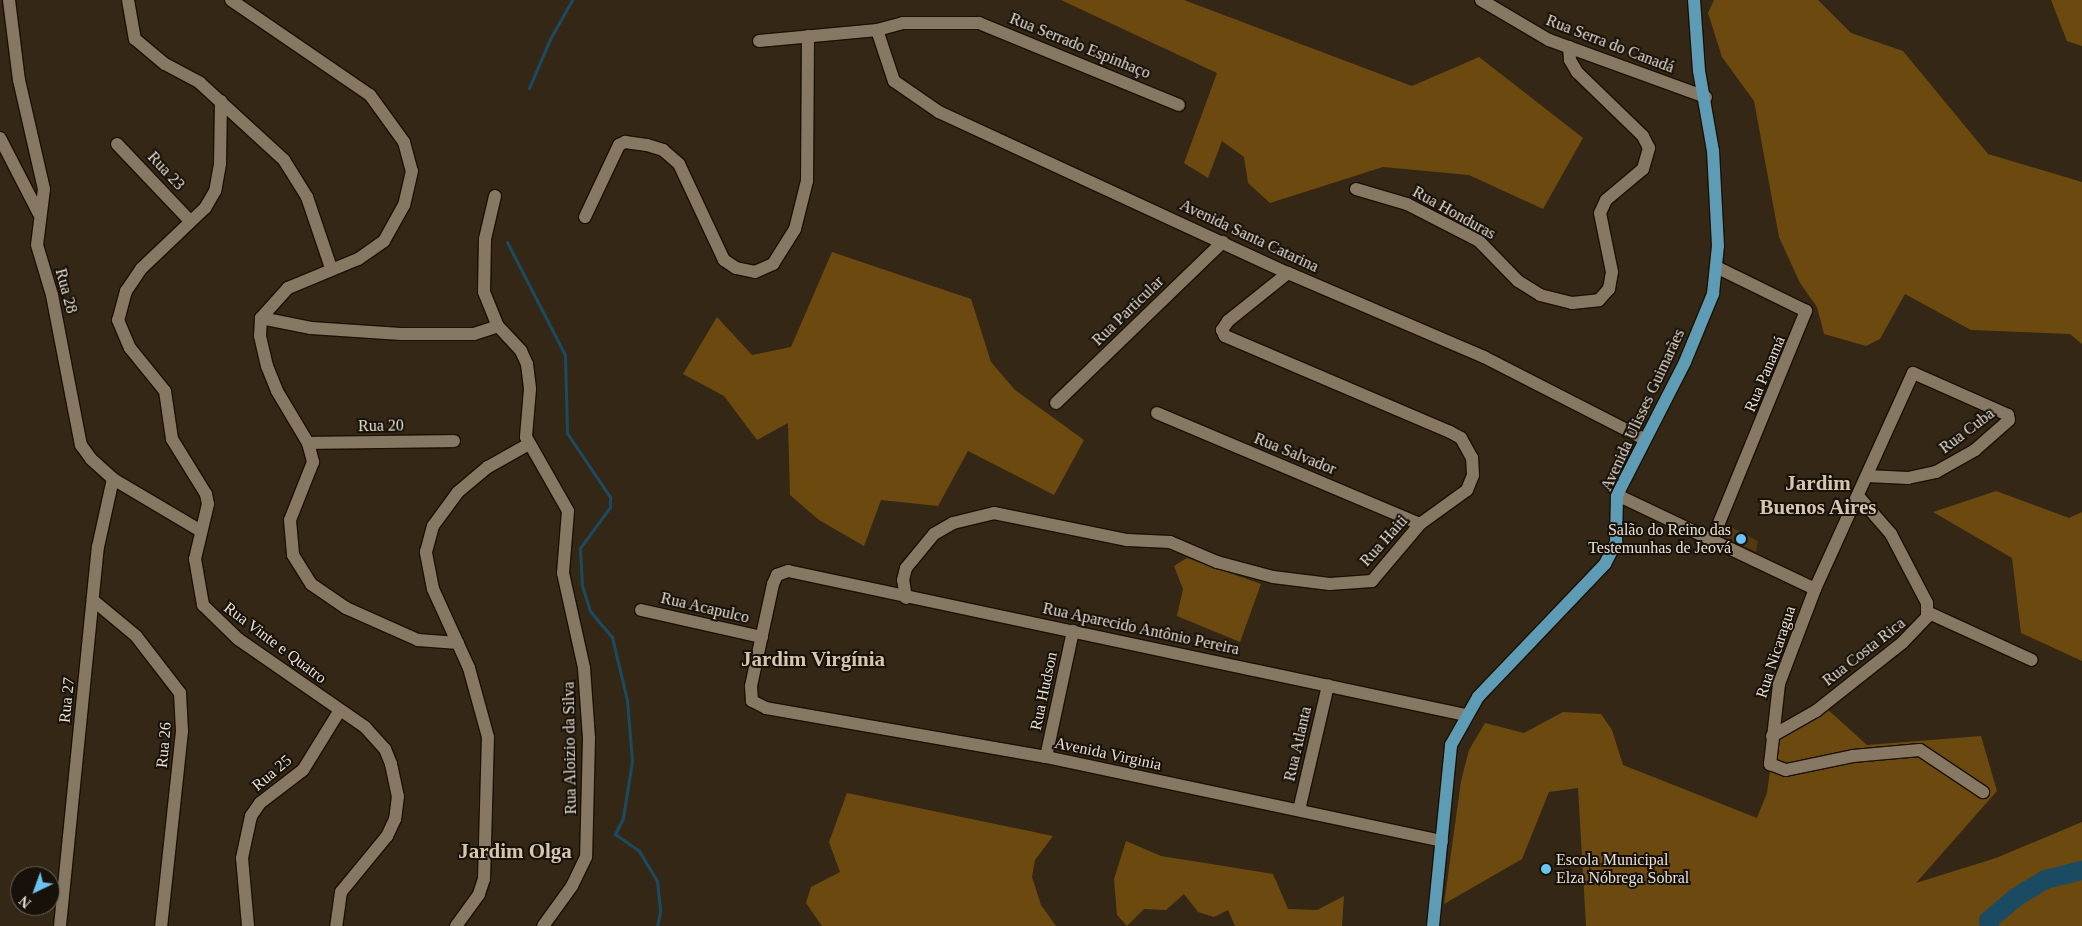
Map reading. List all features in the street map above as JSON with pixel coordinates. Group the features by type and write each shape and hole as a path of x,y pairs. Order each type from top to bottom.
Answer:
{"main road":[{"name":"Avenida Ulisses Guimarães","path":"1433,926 1451,745 1465,715 1478,697 1605,564 1616,542 1617,495 1688,354 1713,294 1716,267 1713,151 1706,98 1698,71 1694,0"}],"street":[{"name":"Rua 28","path":"9,0 19,80 42,178 38,251 52,295 81,445 91,460 113,479 201,531"},
{"path":"128,0 135,39 221,101 275,149 293,172 307,197 331,268"},
{"path":"231,0 269,24 370,95 397,130 412,171 404,205 384,241 358,259 331,268 288,288 262,318 260,336 271,374 308,443 313,462 290,520 290,544 302,574 339,604 402,636 437,643 458,643"},
{"name":"Rua Serra do Canadá","path":"1481,0 1532,32 1706,98"},
{"name":"Rua Serrado Espinhaço","path":"759,41 877,30 903,23 979,23 1180,106"},
{"name":"Avenida Santa Catarina","path":"877,30 894,81 916,99 1288,273 1484,357 1644,439"},
{"path":"585,216 619,145 625,142 647,145 663,150 679,164 724,260 736,268 755,272 773,264 794,228 807,181 808,36"},
{"name":"Rua Honduras","path":"1356,189 1406,204 1478,241 1518,281 1540,295 1572,303 1599,300 1609,289 1612,272 1600,213 1606,200 1643,169 1650,148 1643,136 1577,72 1570,60 1569,47"},
{"name":"Rua Vinte e Quatro","path":"221,101 219,178 210,201 134,278 123,298 118,320 130,348 165,391 172,439 206,494 208,504 195,559 198,590 211,617 365,726 385,749 398,796 395,819 387,836 341,892 336,926"},
{"path":"0,138 39,214"},
{"name":"Rua 23","path":"117,144 190,221"},
{"path":"456,926 479,894 484,879 488,737 482,709 458,643 427,570 426,552 433,526 447,504 472,479 529,444 530,375 520,351 498,326 486,304 483,277 485,239 494,196"},
{"name":"Rua Particular","path":"1056,403 1223,242"},
{"name":"Rua Panamá","path":"1712,540 1806,311 1716,267"},
{"name":"Rua Haiti","path":"906,598 903,580 906,568 934,534 953,523 994,513 1127,540 1170,542 1253,573 1330,584 1372,581 1420,524 1457,500 1471,482 1472,458 1461,438 1223,334 1228,321 1288,273"},
{"path":"262,318 311,328 401,334 474,334 498,326"},
{"name":"Rua Cuba","path":"1867,476 1908,478 1936,472 1960,460 2009,420 2008,415 1913,373"},
{"name":"Rua Nicaragua","path":"1913,373 1814,589 1780,684 1769,762 1775,769 1894,750 1920,750 1983,792"},
{"name":"Rua Salvador","path":"1158,413 1420,524"},
{"name":"Rua 20","path":"308,443 454,441"},
{"name":"Rua Aloizio da Silva","path":"529,444 568,511 562,573 584,668 589,738 586,857 572,886 544,926"},
{"name":"Rua 27","path":"60,926 98,547 113,479"},
{"path":"1617,495 1814,589"},
{"path":"1858,496 1890,534 1927,603 1927,612 2032,660"},
{"name":"Rua Aparecido Antônio Pereira","path":"762,637 777,575 788,571 810,574 906,598 1073,631 1465,715"},
{"name":"Rua 26","path":"94,601 136,636 180,692 182,731 161,926"},
{"name":"Rua Acapulco","path":"641,610 762,637"},
{"name":"Rua Costa Rica","path":"1772,736 1816,711 1902,643 1919,628 1927,612"},
{"name":"Rua Hudson","path":"1046,757 1073,631"},
{"name":"Avenida Virginia","path":"762,637 750,692 754,703 766,708 1046,757 1442,840"},
{"name":"Rua Atlanta","path":"1299,810 1328,686"},
{"name":"Rua 25","path":"248,926 242,858 251,816 260,803 303,770 340,710"}],"shaded area":[{"path":"1061,0 1184,0 1412,86 1479,57 1583,138 1543,209 1469,175 1383,167 1270,203 1248,183 1244,157 1222,141 1208,178 1184,163 1217,73"},
{"path":"1714,0 1818,0 1851,33 1903,51 1988,154 2082,182 2082,344 2070,334 1971,330 1905,294 1880,339 1866,346 1824,334 1817,307 1800,283 1779,237 1754,101 1722,57 1708,13"},
{"path":"2051,0 2082,0 2082,46 2067,41"},
{"path":"832,252 971,299 991,362 1015,390 1084,440 1054,495 968,451 938,506 881,500 864,546 819,520 790,495 788,423 757,440 724,396 683,374 717,317 752,355 791,347"},
{"path":"1996,491 2069,518 2082,512 2082,661 2021,633 2012,558 1933,512"},
{"path":"1187,558 1261,584 1240,642 1177,616 1183,589 1174,566"},
{"path":"1826,708 1867,745 1981,736 1997,791 1916,883 1996,858 2082,822 2082,926 1586,926 1578,788 1549,792 1522,859 1444,904 1461,781 1469,750 1485,723 1524,733 1563,712 1601,714 1612,730 1623,765 1757,818 1767,793 1775,736"},
{"path":"847,793 1053,836 1035,860 1032,877 1041,905 1056,926 822,926 806,903 811,887 840,872 829,842"},
{"path":"1126,841 1161,856 1273,874 1288,909 1317,910 1344,896 1342,926 1235,926 1228,910 1214,917 1198,912 1184,894 1166,910 1144,909 1127,926 1117,915 1114,879"}],"building":[{"name":"Salão do Reino das Testemunhas de Jeová","path":"1727,525 1758,541 1756,552 1724,537"}],"waterway":[{"path":"529,88 550,39 572,0"},
{"path":"507,242 565,355 567,433 610,497 610,507 580,548 582,585 590,611 612,637 627,700 632,761 623,818 615,834 639,851 657,881 660,912 657,926"},
{"path":"1989,926 1988,920 2015,897 2045,879 2082,870"}],"place":[{"name":"Salão do Reino das Testemunhas de Jeová","path":"1741,539"},
{"name":"Escola Municipal Elza Nóbrega Sobral","path":"1546,869"}],"district":[{"name":"Jardim Buenos Aires","path":"1818,495"},
{"name":"Jardim Virgínia","path":"813,659"},
{"name":"Jardim Olga","path":"515,851"}]}
